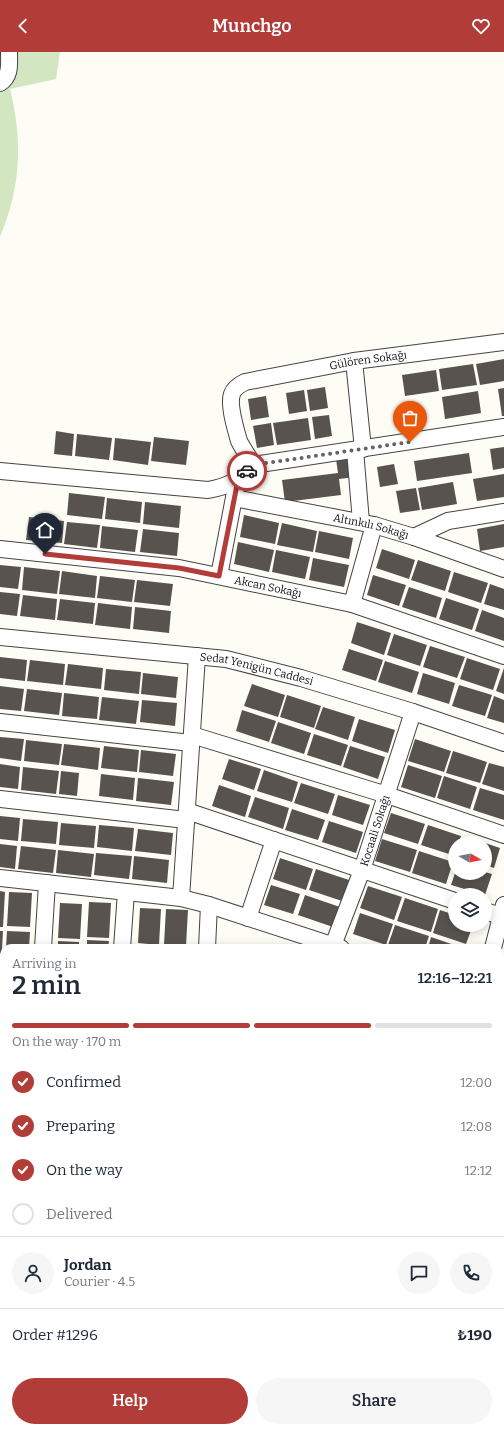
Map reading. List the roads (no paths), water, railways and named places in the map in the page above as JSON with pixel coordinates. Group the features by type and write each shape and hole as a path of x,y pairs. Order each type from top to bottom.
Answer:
{"street":[{"path":"0,83 8,75 9,52"},
{"name":"Gülören Sokağı","path":"253,465 240,442 231,401 232,394 235,389 245,382 354,361 504,342"},
{"path":"352,604 368,524 359,449 354,361"},
{"path":"0,470 208,490 225,487 238,480 253,465 504,427"},
{"path":"219,576 238,480"},
{"name":"Altınkılı Sokağı","path":"234,498 368,524 414,537 504,569"},
{"path":"414,537 448,521 504,512"},
{"name":"Akcan Sokağı","path":"0,549 179,568 352,604 504,656"},
{"name":"Sedat Yenigün Caddesi","path":"0,637 226,659 301,678 413,712 504,743"},
{"path":"181,898 197,656"},
{"name":"Kocaali Sokağı","path":"337,944 413,712"},
{"path":"0,722 192,739 386,795 504,835"},
{"path":"0,799 187,815 274,840 448,899"},
{"path":"248,918 274,840"},
{"path":"0,878 181,898 209,905 327,944"},
{"path":"43,944 47,883"},
{"path":"122,944 126,892"},
{"path":"207,944 209,905"},
{"path":"492,912 503,913 494,944"}]}
